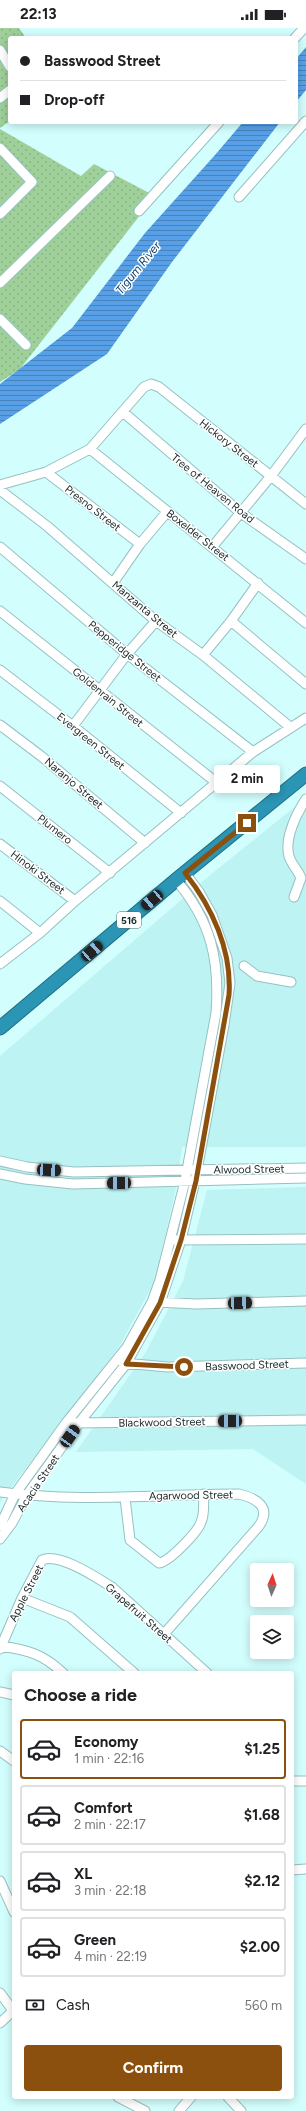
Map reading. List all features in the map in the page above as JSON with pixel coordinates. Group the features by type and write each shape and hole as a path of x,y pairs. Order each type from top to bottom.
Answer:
{"highway":[{"name":"516","path":"0,1028 181,876 306,774"}],"street":[{"path":"297,36 304,28"},
{"path":"0,50 8,64"},
{"path":"0,98 8,92"},
{"path":"239,197 306,121"},
{"path":"139,211 217,124"},
{"path":"0,148 32,182 2,208"},
{"path":"0,283 110,176"},
{"path":"0,319 26,344"},
{"name":"Hickory Street","path":"123,412 144,387 151,384 159,387 306,504"},
{"path":"0,485 46,472 90,449 123,412"},
{"name":"Tree of Heaven Road","path":"123,412 241,513 306,558"},
{"path":"213,546 303,440 306,429"},
{"name":"Boxelder Street","path":"90,449 167,512 213,546 306,623"},
{"name":"Presno Street","path":"46,472 140,544"},
{"name":"Manzanta Street","path":"0,490 48,526 156,621 203,655 290,727"},
{"path":"113,583 140,544 167,512"},
{"name":"Pepperidge Street","path":"0,547 127,654 253,752"},
{"path":"203,655 231,621 258,583"},
{"name":"Goldenrain Street","path":"0,611 217,783"},
{"path":"73,726 101,691 127,654 156,621"},
{"path":"231,621 306,684"},
{"name":"Evergreen Street","path":"0,670 73,726 181,813"},
{"path":"1,962 40,933 75,901 253,752 306,718"},
{"name":"Naranjo Street","path":"0,725 41,756 145,843"},
{"name":"Plumero","path":"0,786 110,873"},
{"path":"294,897 301,878 289,855 289,844 297,815 306,799"},
{"name":"Hinoki Street","path":"0,844 75,901"},
{"name":"Acacia Street","path":"0,1539 12,1523 27,1495 79,1423 126,1364 156,1302 181,1240 196,1181 230,983 227,958 212,915 199,892 181,876"},
{"name":"Acacia Street","path":"0,1526 15,1494 66,1423 127,1347 156,1302 187,1171 216,1012 218,985 216,962 208,933 181,876"},
{"path":"0,901 40,933"},
{"path":"244,966 257,976 291,982"},
{"name":"Alwood Street","path":"0,1161 27,1167 74,1172 306,1168"},
{"name":"Alwood Street","path":"0,1174 25,1180 73,1184 306,1178"},
{"path":"170,1239 306,1239"},
{"path":"156,1302 196,1304 306,1301"},
{"name":"Basswood Street","path":"116,1360 126,1364 168,1367 306,1363"},
{"name":"Blackwood Street","path":"66,1423 306,1420"},
{"name":"Agarwood Street","path":"0,1492 27,1495 125,1498 204,1494 239,1494 253,1498 263,1508 264,1519 164,1634"},
{"path":"125,1498 130,1540 159,1563 163,1563 171,1558 200,1526 203,1517 204,1494"},
{"name":"Grapefruit Street","path":"42,1560 50,1558 61,1560 97,1578 121,1596 205,1671"},
{"name":"Apple Street","path":"0,1647 22,1598 42,1560"},
{"path":"22,1598 70,1617 132,1671"},
{"path":"0,1647 34,1652 54,1664 61,1671"},
{"path":"0,1692 12,1695"},
{"path":"0,1751 12,1760"},
{"path":"294,1781 306,1781"},
{"path":"294,1870 306,1868"},
{"path":"0,1881 12,1908"},
{"path":"0,1993 12,2008"},
{"path":"0,2023 12,2013"},
{"path":"122,2099 139,2109"},
{"path":"138,2099 139,2109"},
{"path":"179,2111 189,2099"},
{"path":"230,2099 241,2111"}],"shaded area":[{"path":"306,798 306,1147 182,1147 176,1188 155,1281 119,1347 0,1502 0,1056 209,876"},
{"path":"306,1187 306,1484 253,1449 76,1452 146,1352 183,1281 207,1190"}],"green space":[{"path":"0,28 19,28 25,36 8,36 8,122 0,128"},
{"path":"0,129 81,176 94,164 155,196 20,369 0,382"}],"water":[{"path":"306,47 306,90 298,100 298,57"},
{"name":"Tigum River","path":"241,124 278,124 172,262 107,354 0,424 0,384 72,328 145,233"}],"route":[{"path":"184,1367 126,1364 160,1303 181,1240 196,1181 229,995 229,969 218,930 203,898 185,873 247,823"}]}
